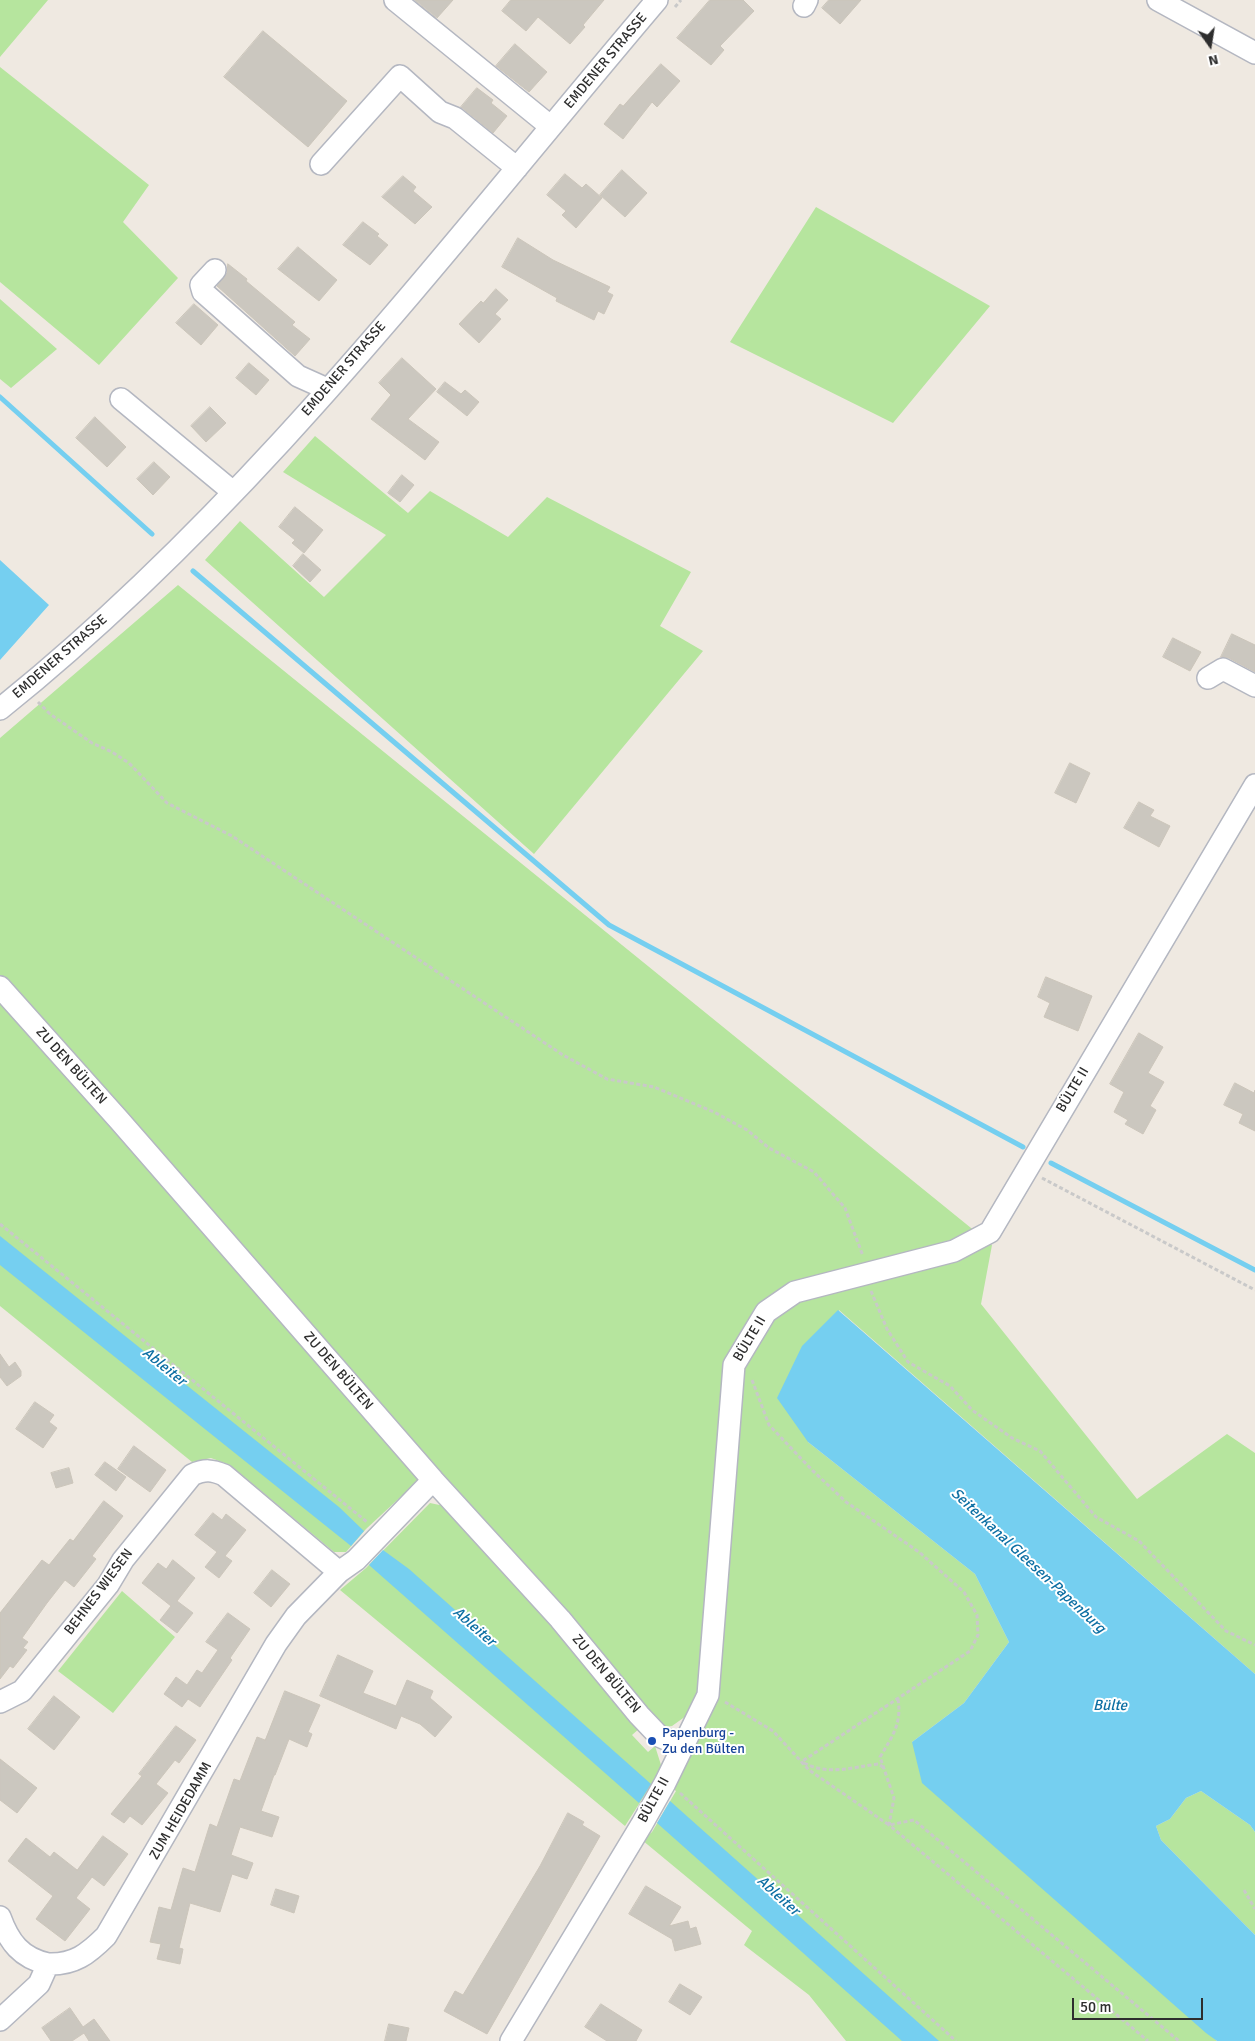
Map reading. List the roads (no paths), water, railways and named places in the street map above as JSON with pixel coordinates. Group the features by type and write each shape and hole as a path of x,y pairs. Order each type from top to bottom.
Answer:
{"street":[{"path":"395,0 550,126"},
{"name":"EMDENER STRASSE","path":"0,709 156,572 233,492 327,389 517,168 550,126 657,0"},
{"path":"1158,0 1255,53"},
{"path":"321,164 400,76 440,112 455,118 517,168"},
{"path":"215,270 201,285 203,292 298,376 327,389"},
{"path":"121,399 233,492"},
{"path":"1208,678 1222,669 1255,686"},
{"name":"BÜLTE II","path":"511,2041 667,1777 708,1695 734,1365 766,1312 796,1292 954,1251 990,1232 1255,785"},
{"name":"ZU DEN BÜLTEN","path":"0,987 119,1120 433,1480 560,1619 639,1715 659,1736 682,1746"},
{"name":"BEHNES WIESEN","path":"0,1702 22,1691 108,1585 122,1560 192,1475 212,1470 224,1475 339,1572"},
{"name":"ZUM HEIDEDAMM","path":"48,1964 62,1964 77,1960 106,1936 276,1644 296,1616 339,1572 356,1560 433,1480"},
{"path":"0,1917 11,1941 21,1954 34,1961 48,1964 38,1984 0,2020"}],"water":[{"path":"0,560 49,605 0,660"},
{"path":"0,1236 339,1507 364,1531 351,1546 0,1265"},
{"name":"Bülte","path":"838,1310 1255,1674 1255,1832 1250,1825 1201,1791 1186,1798 1170,1819 1156,1826 1161,1840 1255,1935 1255,2041 1217,2041 1206,2033 922,1783 912,1742 964,1703 1009,1642 975,1574 808,1442 777,1398 802,1346"},
{"name":"Ableiter","path":"383,1550 409,1569 651,1784 639,1803 369,1565"},
{"path":"670,1801 939,2041 902,2041 657,1823"}],"waterway":[{"path":"0,397 152,534"},
{"path":"193,571 609,925 1023,1147"},
{"path":"1051,1163 1255,1270"}],"place":[{"name":"Papenburg - Zu den Bülten","path":"652,1741"}],"water label":[{"name":"Seitenkanal Gleesen-Papenburg","path":"1028,1561"}]}
